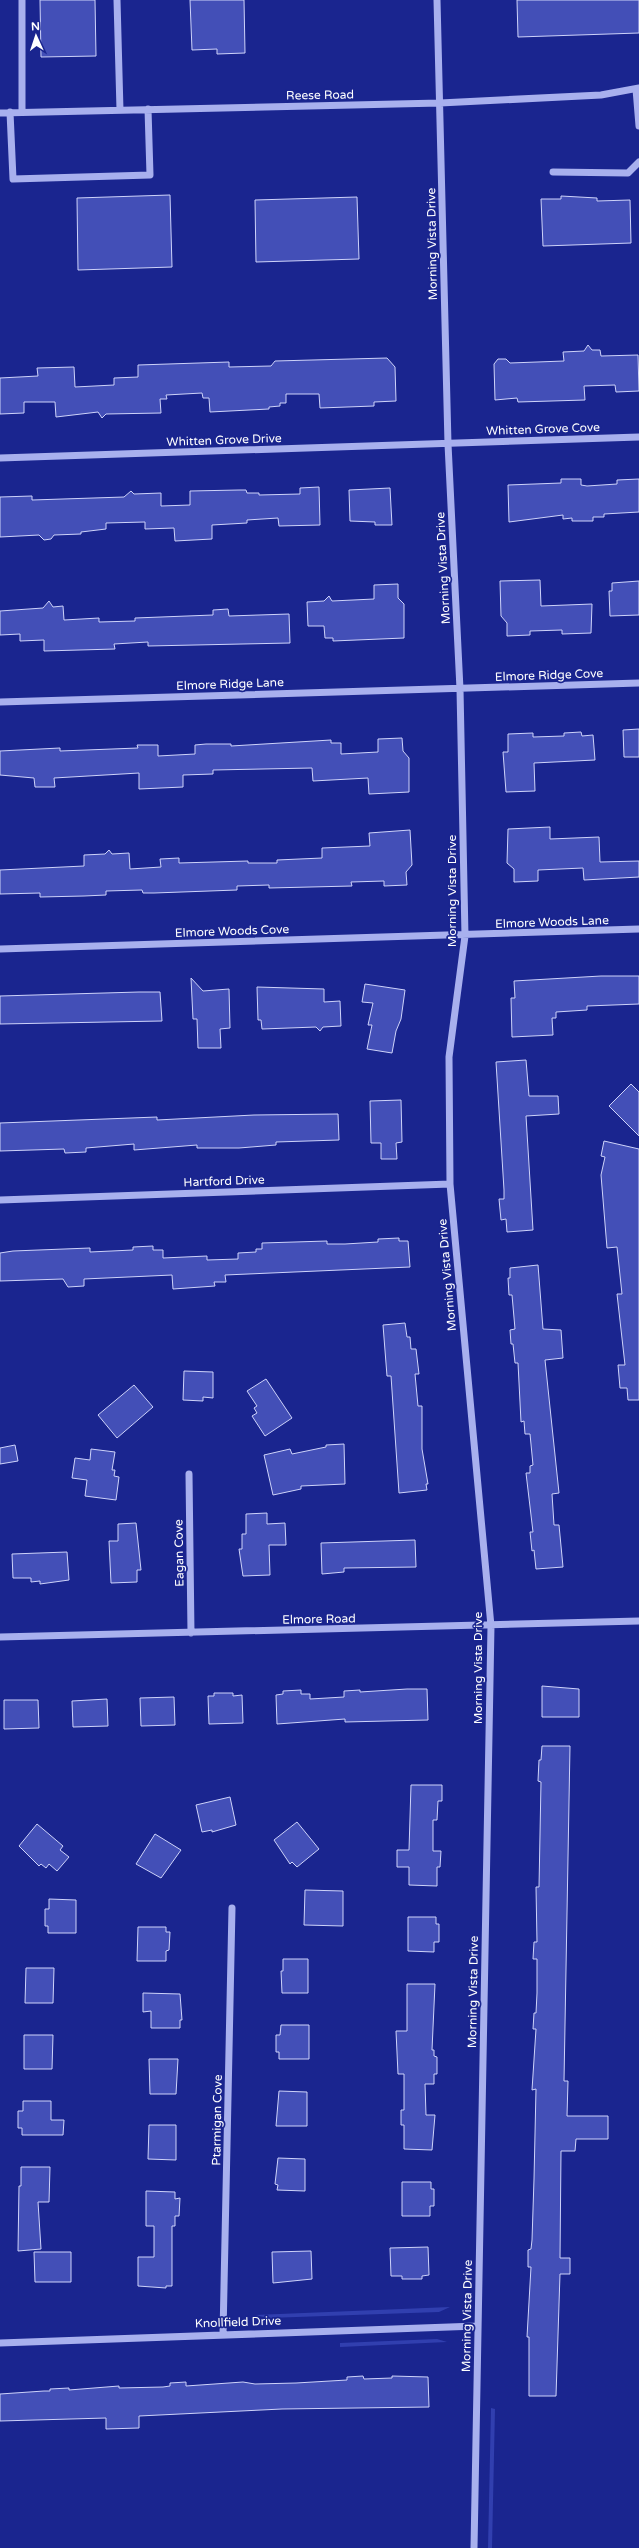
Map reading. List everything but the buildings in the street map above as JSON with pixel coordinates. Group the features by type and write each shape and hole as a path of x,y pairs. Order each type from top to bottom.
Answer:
{"street":[{"path":"22,0 22,112"},
{"path":"117,0 120,110"},
{"name":"Morning Vista Drive","path":"437,0 448,444 460,689 465,936 449,1057 450,1184 491,1626 474,2548"},
{"path":"638,89 639,126"},
{"name":"Reese Road","path":"0,113 440,103 601,95 638,89"},
{"path":"10,112 12,179 150,175 148,109"},
{"path":"553,172 628,173 639,162"},
{"name":"Whitten Grove Cove","path":"448,444 639,437"},
{"name":"Whitten Grove Drive","path":"0,458 448,444"},
{"name":"Elmore Ridge Cove","path":"460,689 639,683"},
{"name":"Elmore Ridge Lane","path":"0,702 460,689"},
{"name":"Elmore Woods Lane","path":"465,936 639,929"},
{"name":"Elmore Woods Cove","path":"0,949 465,936"},
{"name":"Hartford Drive","path":"0,1200 450,1184"},
{"name":"Eagan Cove","path":"189,1474 191,1633"},
{"name":"Elmore Road","path":"0,1637 491,1626 639,1621"},
{"name":"Ptarmigan Cove","path":"223,2334 232,1908"},
{"name":"Knollfield Drive","path":"0,2343 478,2326"}],"shaded area":[{"path":"450,2307 439,2312 268,2318 255,2315"},
{"path":"437,2339 447,2342 340,2347 340,2343"},
{"path":"491,2408 495,2409 492,2548 488,2548"}]}
